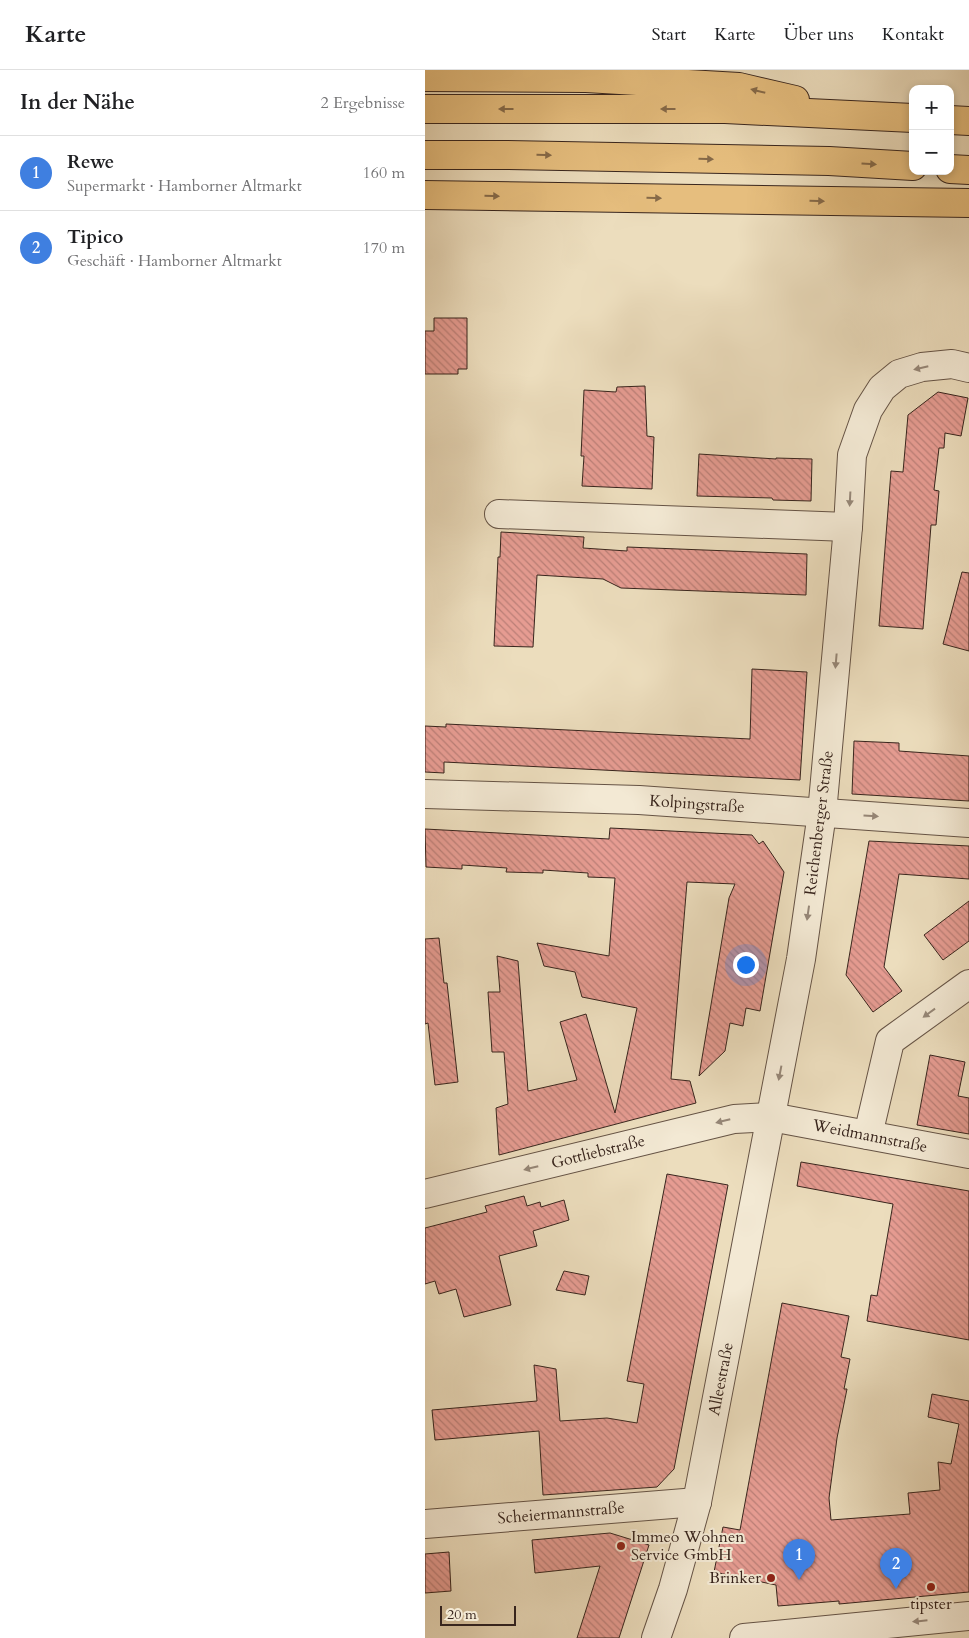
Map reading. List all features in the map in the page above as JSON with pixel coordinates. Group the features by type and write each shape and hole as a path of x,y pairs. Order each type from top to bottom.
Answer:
{"highway":[{"path":"425,77 586,78 739,87 857,115"},
{"path":"425,109 725,109 909,118"},
{"path":"954,120 969,121"},
{"path":"425,155 829,161 909,166"},
{"path":"954,169 969,170"},
{"path":"431,196 969,203"}],"street":[{"name":"Reichenberger Straße","path":"771,1117 801,959 822,813 848,528 852,455 868,410 882,388 899,374 922,367 952,364 969,368"},
{"path":"499,514 848,528"},
{"name":"Kolpingstraße","path":"425,794 639,800 969,823"},
{"path":"868,1136 890,1041 969,984"},
{"name":"Weidmannstraße","path":"771,1117 969,1154"},
{"name":"Gottliebstraße","path":"425,1194 734,1118 771,1117"},
{"name":"Alleestraße","path":"661,1636 697,1502 771,1117"},
{"name":"Scheiermannstraße","path":"425,1524 697,1502"},
{"path":"743,1638 969,1616"}],"building":[{"path":"434,318 467,318 467,369 458,369 458,374 425,374 425,331 434,331"},
{"path":"645,386 647,436 654,437 652,489 582,486 584,456 581,456 584,390 616,392 617,387"},
{"path":"938,392 968,398 961,436 945,433 944,448 939,448 934,490 939,491 936,525 931,525 923,629 879,626 891,471 903,472 908,415"},
{"path":"699,454 776,459 812,459 811,501 697,496"},
{"path":"501,532 584,537 583,548 627,551 627,547 807,554 806,595 621,588 603,579 537,575 533,647 494,646"},
{"path":"962,572 969,573 969,651 943,644"},
{"path":"752,669 807,672 800,780 444,762 444,773 425,772 425,726 446,727 446,724 750,739"},
{"path":"854,741 899,743 899,751 969,756 969,801 852,794"},
{"path":"610,828 752,835 759,844 763,841 784,872 760,1011 746,1008 743,1026 730,1023 725,1051 699,1076 729,898 735,884 687,882 671,1079 690,1081 696,1103 499,1155 496,1108 508,1104 504,1052 492,1052 488,992 500,992 497,956 518,961 528,1091 577,1080 560,1022 586,1014 615,1113 637,1008 582,997 575,972 544,966 537,943 609,956 615,878 588,877 588,873 543,870 543,873 506,872 507,868 462,865 462,869 426,867 425,829 609,839"},
{"path":"869,841 969,846 969,879 899,874 884,967 902,991 873,1012 846,975"},
{"path":"969,901 969,941 943,960 924,935"},
{"path":"439,938 444,983 447,983 458,1082 435,1085 428,1023 425,1024 425,939"},
{"path":"930,1055 965,1062 958,1096 969,1098 969,1134 917,1125"},
{"path":"801,1162 969,1191 969,1340 867,1321 871,1295 877,1296 893,1204 797,1186"},
{"path":"667,1174 728,1185 674,1469 657,1487 543,1495 539,1431 435,1440 432,1410 537,1401 534,1365 556,1369 560,1421 607,1418 637,1423 644,1384 627,1381"},
{"path":"524,1196 527,1206 540,1202 541,1207 564,1200 569,1220 533,1231 537,1246 499,1256 511,1305 464,1317 456,1289 439,1294 435,1281 425,1284 425,1228 487,1212 485,1206"},
{"path":"564,1271 589,1276 585,1295 556,1290"},
{"path":"782,1303 849,1316 841,1357 850,1359 844,1389 847,1389 837,1438 829,1498 831,1520 910,1514 908,1493 940,1490 938,1462 951,1464 959,1424 928,1417 932,1394 969,1401 969,1592 839,1604 839,1601 778,1606 776,1585 714,1572 723,1527 740,1530"},
{"path":"610,1533 649,1545 619,1638 577,1638 600,1566 535,1573 532,1540"},
{"path":"449,1552 451,1591 425,1593 425,1554"}],"place":[{"name":"Immeo Wohnen Service GmbH","path":"621,1546"},
{"name":"Brinker","path":"771,1578"},
{"name":"Rewe","path":"799,1580"},
{"name":"tipster","path":"931,1587"},
{"name":"Tipico","path":"896,1589"}]}
